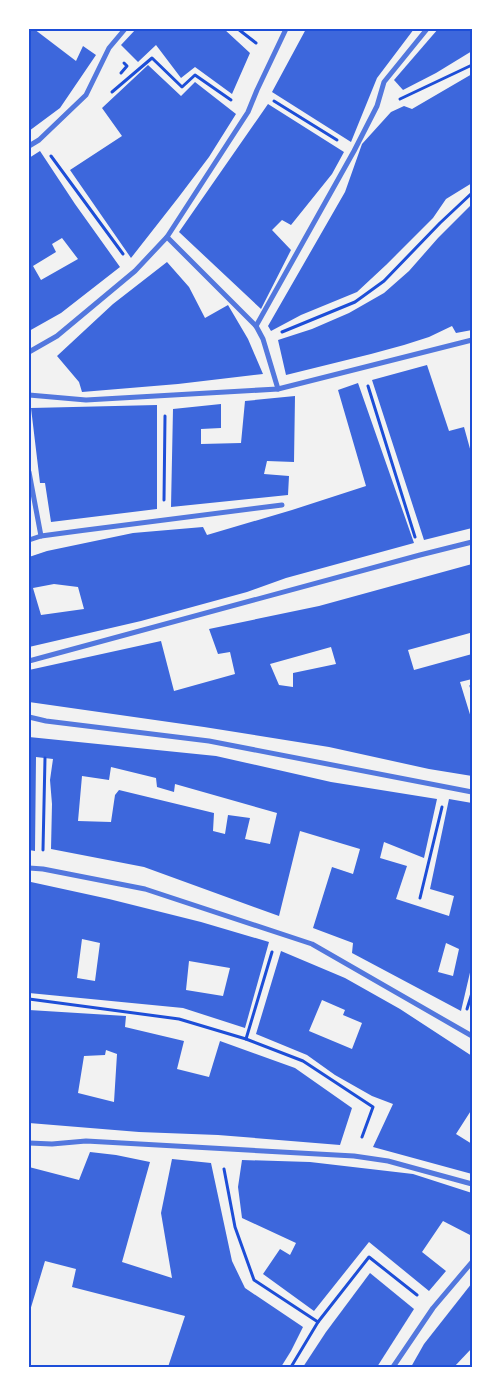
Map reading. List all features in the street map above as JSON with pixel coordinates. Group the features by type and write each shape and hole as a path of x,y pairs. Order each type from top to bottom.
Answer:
{"street":[{"path":"29,146 39,140 86,95 109,48 125,29"},
{"path":"29,352 57,336 135,271 166,237 248,112 286,29"},
{"path":"256,326 378,106 384,82 427,29"},
{"path":"166,237 256,326 263,339 278,389"},
{"path":"29,395 86,400 278,389 472,340"},
{"path":"29,472 40,536"},
{"path":"29,540 40,536 128,524 282,506"},
{"path":"29,660 472,542"},
{"path":"29,717 46,721 208,741 472,792"},
{"path":"29,868 43,869 144,890 312,944 472,1036"},
{"path":"29,1143 52,1144 86,1141 354,1156 388,1161 472,1184"},
{"path":"393,1367 433,1308 472,1262"}],"path":[{"path":"107,96 152,58 182,87 195,75 248,112"},
{"path":"378,106 403,98 472,65"},
{"path":"257,90 354,151"},
{"path":"39,140 135,271"},
{"path":"263,339 355,302 384,281 472,193"},
{"path":"362,368 420,555"},
{"path":"164,521 166,396"},
{"path":"43,869 45,758"},
{"path":"420,898 446,787"},
{"path":"246,1039 273,949"},
{"path":"29,999 179,1019 246,1039 303,1061 373,1107 354,1156"},
{"path":"220,1149 235,1227 254,1280 318,1322"},
{"path":"291,1367 318,1322 369,1257 433,1308"}],"building":[{"path":"29,29 34,29 76,61 83,46 96,55 60,108 29,131"},
{"path":"136,29 224,29 250,53 232,94 195,67 181,78 156,45 138,62 121,45"},
{"path":"306,29 414,29 377,78 351,142 272,92"},
{"path":"438,29 472,29 472,51 403,90 394,80"},
{"path":"148,65 181,96 195,82 236,114 209,157 131,258 70,170 122,136 102,108"},
{"path":"472,74 472,183 446,199 433,218 357,292 301,315 271,331 268,326 345,192 362,144 391,112 404,106 412,109"},
{"path":"268,104 344,152 332,174 291,225 282,220 272,230 291,250 261,309 179,232"},
{"path":"40,151 120,267 61,313 29,331 29,158","holes":["62,238 78,259 41,280 33,266 56,252 52,244"]},
{"path":"472,204 472,330 456,333 452,326 429,337 404,345 286,375 278,340 312,329 349,313 384,293 409,271"},
{"path":"167,262 189,287 205,318 228,305 248,339 263,374 178,384 82,392 79,382 57,356 113,304"},
{"path":"427,365 449,431 464,427 472,456 472,528 424,540 372,380"},
{"path":"358,383 414,543 286,578 247,592 141,621 29,647 29,557 47,551 133,533 203,527 207,535 366,486 338,390","holes":["54,584 78,587 84,609 41,615 33,588"]},
{"path":"295,396 294,462 267,461 264,474 289,476 288,495 171,507 173,409 221,404 221,428 201,429 201,444 241,443 245,401"},
{"path":"157,405 157,509 51,522 45,483 40,483 31,408"},
{"path":"472,564 472,638 470,633 408,650 414,670 472,654 472,679 460,682 472,721 472,776 429,769 329,747 29,702 29,670 161,641 174,691 235,674 230,652 218,654 209,629 319,606","holes":["331,647 336,664 293,673 293,687 279,685 270,664"]},
{"path":"29,737 216,756 331,782 437,799 424,858 384,842 380,858 407,866 396,899 449,916 454,896 430,889 449,799 472,803 472,964 461,1011 352,953 353,943 313,928 332,867 353,874 360,849 300,831 279,916 144,867 51,849 52,804 50,780 53,759 36,757 35,851 29,850","holes":["111,767 156,778 157,787 174,792 175,784 277,813 270,844 245,839 250,818 228,815 225,834 213,831 214,813 119,790 115,795 111,822 78,821 82,776 109,780","446,943 459,949 453,976 438,972"]},
{"path":"31,882 201,922 269,942 245,1028 183,1008 29,993","holes":["82,939 100,943 95,981 77,978","189,961 230,968 223,996 186,990"]},
{"path":"281,951 345,978 400,1009 472,1056 472,1109 456,1134 472,1144 472,1174 373,1147 393,1104 372,1096 335,1075 307,1055 256,1034","holes":["322,1000 345,1010 343,1015 362,1023 352,1049 309,1031"]},
{"path":"29,1010 126,1016 125,1027 184,1041 177,1069 209,1077 220,1041 295,1068 352,1108 340,1145 29,1123","holes":["106,1050 117,1054 114,1102 78,1093 84,1056 105,1055"]},
{"path":"90,1152 150,1162 122,1262 172,1278 161,1213 172,1159 211,1163 232,1261 245,1288 303,1327 281,1367 168,1367 185,1316 72,1287 76,1269 45,1261 29,1314 29,1167 79,1180"},
{"path":"242,1160 310,1162 413,1174 472,1193 472,1236 443,1221 422,1252 446,1271 429,1291 369,1242 314,1311 263,1274 280,1249 290,1255 296,1243 242,1218 238,1187"},
{"path":"370,1273 414,1309 377,1367 303,1367 326,1332"},
{"path":"472,1283 472,1348 454,1367 411,1367 424,1344"}]}
